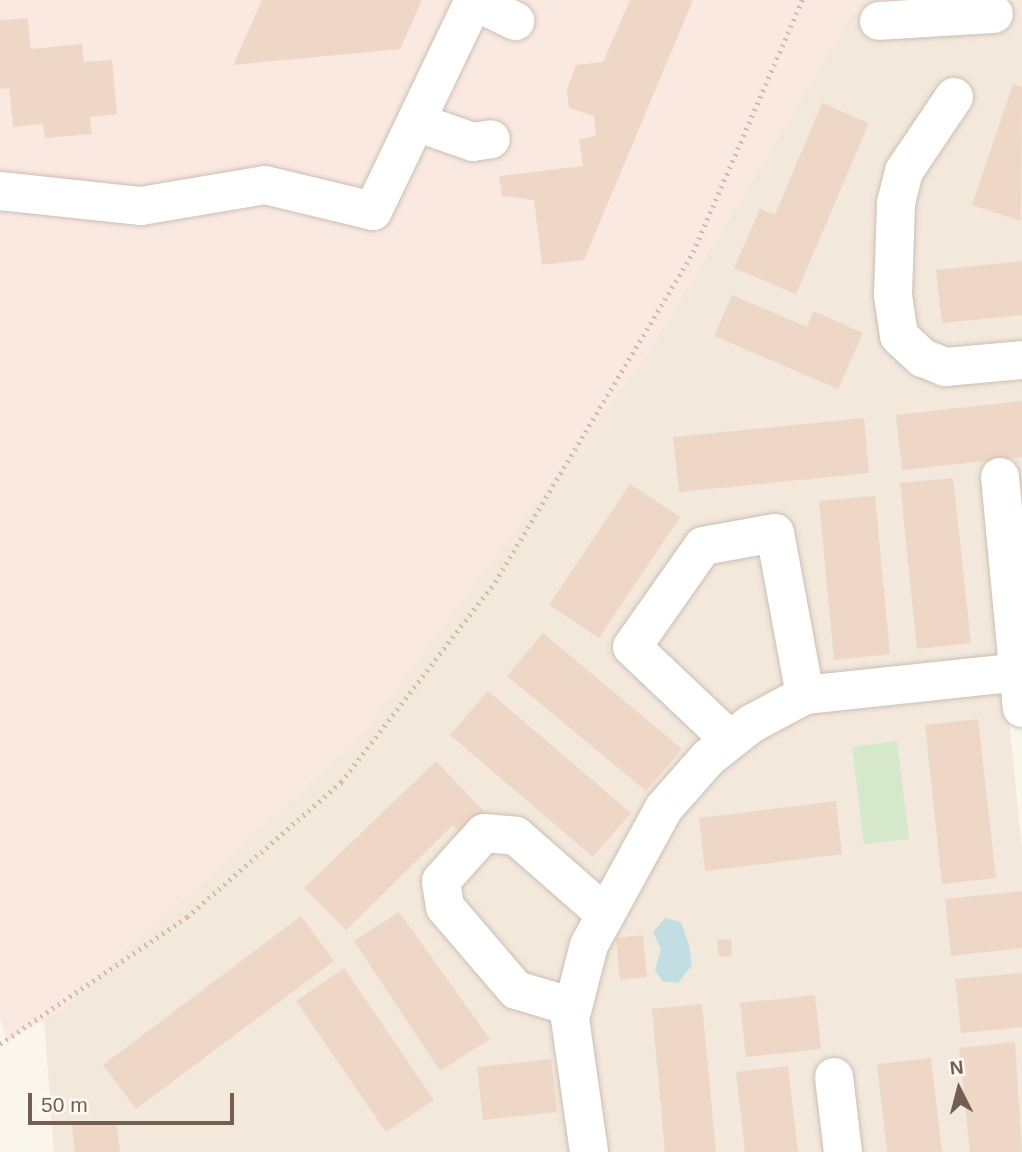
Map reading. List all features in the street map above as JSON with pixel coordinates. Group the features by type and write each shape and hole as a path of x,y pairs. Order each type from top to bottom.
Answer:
{"street":[{"path":"0,191 141,206 265,185 373,211 474,0 515,21"},
{"path":"879,21 994,14"},
{"path":"954,97 904,171 896,204 893,295 899,336 923,358 945,367 1022,360"},
{"path":"416,122 480,148"},
{"path":"589,1152 573,1007 589,945 664,808 730,740 805,695 1021,684 999,477"},
{"path":"730,740 632,647 703,546 775,533 805,695"},
{"path":"573,1007 516,990 445,907 441,881 484,833 516,836 605,914"},
{"path":"834,1077 843,1152"}],"path":[{"path":"0,1044 187,917 341,782 495,582 685,264 803,0"}],"shaded area":[{"path":"0,0 458,0 355,218 379,233 490,0 1006,0 852,13 649,351 357,740 59,1012 7,1041 0,1018"},
{"path":"1022,0 1022,345 947,351 912,328 907,294 917,178 974,95 952,75 893,160 885,339 1022,377 1022,560 1012,460 984,463 1003,657 744,709 577,936 574,1152 54,1152 44,1020 59,1012 649,351 852,13"},
{"path":"1006,689 1022,851 1022,1152 603,1152 584,1021 602,952 675,817 758,737 809,711"}],"green space":[{"path":"897,741 909,839 864,844 852,747"}],"water":[{"path":"665,918 681,922 689,945 692,965 678,983 662,981 655,970 661,950 653,932"}],"building":[{"path":"262,0 422,0 400,49 233,65"},
{"path":"630,0 693,0 584,260 542,265 534,200 502,196 499,176 583,166 579,139 596,136 594,116 569,108 567,89 576,65 603,62"},
{"path":"28,18 31,49 82,44 84,62 112,60 117,114 90,117 92,134 45,138 43,124 13,127 9,88 0,89 0,20"},
{"path":"1013,84 1022,87 1021,221 972,205"},
{"path":"822,103 869,123 796,294 734,268 760,209 775,215"},
{"path":"1022,261 1022,315 942,323 936,270"},
{"path":"732,295 807,327 813,311 863,333 838,389 714,336"},
{"path":"1022,401 1022,457 902,470 896,415"},
{"path":"864,418 869,473 679,492 673,437"},
{"path":"953,478 971,643 917,649 900,483"},
{"path":"630,484 680,517 599,638 549,605"},
{"path":"875,496 890,654 834,660 819,501"},
{"path":"543,633 682,749 646,791 507,676"},
{"path":"488,691 631,813 593,857 450,735"},
{"path":"978,719 996,878 942,884 925,725"},
{"path":"436,761 490,818 468,840 453,825 346,930 304,888"},
{"path":"836,801 842,854 705,871 699,818"},
{"path":"1022,891 1022,948 951,956 945,899"},
{"path":"399,912 490,1039 440,1071 354,941"},
{"path":"301,916 334,961 136,1109 103,1065"},
{"path":"643,935 647,977 620,980 616,938"},
{"path":"731,939 732,956 719,957 717,940"},
{"path":"344,968 434,1100 386,1132 296,1001"},
{"path":"1022,973 1022,1027 961,1033 955,979"},
{"path":"815,995 821,1049 746,1057 740,1003"},
{"path":"702,1004 716,1152 665,1152 652,1009"},
{"path":"1015,1042 1022,1152 970,1152 959,1048"},
{"path":"931,1058 942,1152 887,1152 877,1064"},
{"path":"551,1059 557,1112 483,1120 477,1067"},
{"path":"788,1066 798,1152 745,1152 736,1072"},
{"path":"116,1121 120,1152 75,1152 72,1125"}]}
